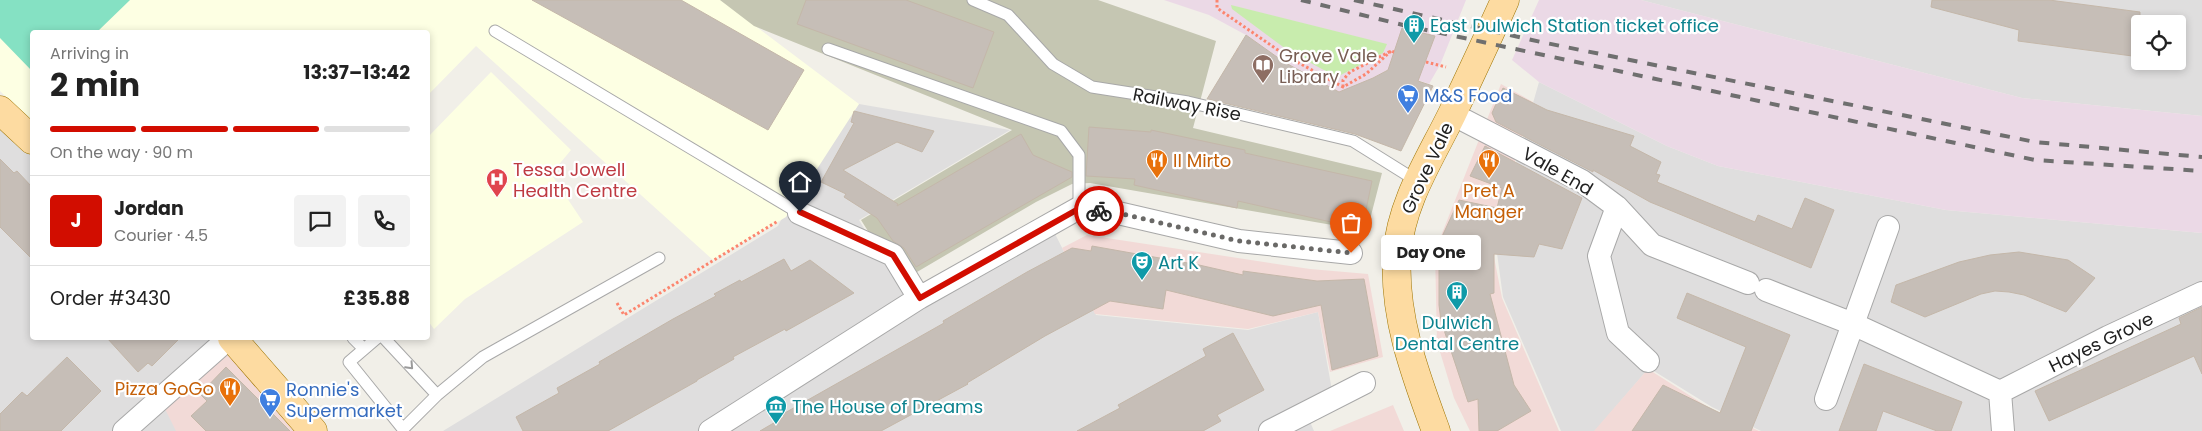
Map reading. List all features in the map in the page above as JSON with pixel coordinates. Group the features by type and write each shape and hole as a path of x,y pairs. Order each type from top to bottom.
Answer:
{"main road":[{"name":"Grove Vale","path":"1436,431 1412,367 1401,318 1397,281 1400,230 1417,181 1452,114 1505,0"},
{"path":"0,110 30,138"},
{"path":"233,340 313,431"}],"street":[{"name":"Vale End","path":"1452,114 1582,181 1617,208 1652,245 1853,324"},
{"path":"710,431 920,298 1080,208 1118,213 1239,241 1351,253"},
{"path":"1617,208 1599,256 1618,333 1648,361"},
{"path":"798,212 893,255 920,298"},
{"path":"1826,398 1888,227"},
{"name":"Hayes Grove","path":"2000,392 2108,337 2202,293"},
{"path":"1853,324 2000,392 2003,431"},
{"path":"124,431 229,340"},
{"path":"1270,431 1364,383"}],"lane":[{"name":"Railway Rise","path":"972,0 1008,15 1053,64 1092,87 1188,102 1354,141 1417,181"},
{"path":"495,31 798,212"},
{"path":"828,49 1061,131 1079,155 1080,208"},
{"path":"375,340 350,362 402,430 437,395 483,357 658,258"},
{"path":"355,340 364,349"},
{"path":"386,340 437,395"}],"path":[{"path":"1217,0 1217,8 1248,30 1288,57 1344,87"},
{"path":"1392,52 1366,74 1344,87 1343,80 1350,72 1392,52"},
{"path":"608,287 624,315 798,212"}],"shaded area":[{"path":"0,0 721,0 859,104 786,217 713,260 476,46 430,93 430,30 30,30 30,120 0,91"},
{"path":"720,0 1098,0 1216,41 1193,128 1382,173 1367,231 1090,183 1072,184 1036,202 900,282 861,220 1012,130 754,26"},
{"path":"1164,0 1466,0 1440,65 1429,84 1387,70 1339,92 1284,62 1246,35 1209,15"},
{"path":"1539,0 1641,0 2022,98 2202,116 2202,233 1946,210 1718,166 1667,146 1539,82 1512,60"},
{"path":"1641,0 2202,0 2202,116 2022,98"},
{"name":"Tessa Jowell Health Centre","path":"491,72 571,150 551,174 583,222 465,299 434,329 430,324 430,135"},
{"path":"1539,82 1667,146 1718,166 1946,210 2202,233 2202,431 1761,431 1712,407 1649,368 1595,431 1561,431 1503,297 1496,246 1515,166"},
{"path":"1501,84 1533,102 1517,152 1494,257 1502,298 1559,431 1470,431 1454,398 1437,342 1435,251"},
{"path":"859,104 1010,130 859,220 876,248 913,299 1048,220 1096,315 1248,330 1318,312 1333,396 1305,410 1314,431 443,431 778,226 801,180"},
{"path":"0,113 30,141 30,340 234,340 313,431 0,431"},
{"path":"1087,235 1310,269 1368,274 1383,357 1330,372 1318,312 1248,329 1095,314 1062,248"},
{"path":"227,340 231,340 314,431 176,431 161,401"},
{"path":"1648,369 1711,409 1759,431 1594,431"},
{"path":"1393,405 1404,431 1330,431"}],"green space":[{"path":"0,0 130,0 99,30 30,30 30,69 0,38"},
{"path":"1231,5 1387,44 1383,53 1337,77 1290,52 1232,9"}],"building":[{"path":"532,0 681,0 804,70 768,130"},
{"path":"806,0 906,0 994,32 973,88 797,24"},
{"path":"1932,0 2049,0 2140,12 2140,15 2131,15 2131,56 2018,41 2019,30 1931,7"},
{"path":"1402,28 1435,36 1418,81 1433,86 1401,151 1355,134 1207,99 1246,35 1284,62 1339,92 1388,70"},
{"path":"1503,88 1547,110 1634,136 1630,146 1661,162 1656,174 1660,175 1657,182 1755,222 1758,215 1792,229 1805,198 1834,210 1811,268 1650,202 1593,170 1593,172 1496,122 1492,113"},
{"path":"854,111 934,131 922,152 897,142 843,170 898,204 897,206 1021,134 1033,155 1072,172 1072,177 916,267 904,248 893,241 877,218 844,197 846,194 821,182 854,123 851,122"},
{"path":"1089,127 1151,132 1151,130 1245,150 1245,153 1372,181 1362,229 1238,201 1237,208 1134,185 1135,179 1086,176"},
{"path":"1485,146 1582,198 1562,249 1539,244 1534,257 1494,254 1494,293 1490,294 1514,385 1531,411 1497,431 1479,431 1478,399 1468,402 1441,321 1439,305 1439,243 1459,200 1497,208 1502,188 1470,176"},
{"path":"0,159 14,173 17,171 30,185 30,257 0,227"},
{"path":"1092,246 1199,265 1243,275 1243,271 1317,281 1364,279 1378,356 1332,370 1321,305 1273,316 1166,290 1163,309 1110,301 1045,336 968,384 881,431 760,431 784,417 783,414 944,323 943,321 1027,272 1072,248 1091,251"},
{"path":"2019,252 2068,260 2095,278 2066,312 2024,295 1995,291 1981,294 1925,317 1891,302 1896,285 1959,262 1990,255"},
{"path":"784,259 791,271 810,260 854,293 786,331 785,329 733,357 734,359 697,381 608,431 523,431 516,417 559,393 557,388 673,319 716,296 714,294"},
{"path":"1687,293 1790,335 1751,431 1632,431 1663,385 1720,413 1746,347 1677,318"},
{"path":"2202,307 2202,374 2194,356 2049,421 2035,391 2181,324 2179,318"},
{"path":"1233,333 1264,390 1217,415 1221,421 1203,431 1077,431 1120,408 1118,405 1206,356 1203,349"},
{"path":"109,340 178,340 152,366 148,363 138,372"},
{"path":"67,357 101,391 61,431 0,431 0,414 22,392 27,396"},
{"path":"1864,364 1962,402 1951,431 1937,431 1883,411 1876,431 1839,431"},
{"path":"226,367 290,431 206,431 191,416 207,401 200,394"}],"railway":[{"path":"1301,0 1403,25 2035,160 2202,171"},
{"path":"1354,0 1541,42 2035,142 2202,157"}],"way so far":[{"path":"1099,211 1118,213 1239,241 1351,253"}],"place":[{"name":"East Dulwich Station ticket office","path":"1414,44"},
{"name":"Grove Vale Library","path":"1263,84"},
{"name":"M&S Food","path":"1408,114"},
{"name":"Il Mirto","path":"1157,179"},
{"name":"Pret A Manger","path":"1489,179"},
{"name":"Tessa Jowell Health Centre","path":"497,198"},
{"name":"Day One","path":"1351,253"},
{"name":"Art K","path":"1142,281"},
{"name":"Dulwich Dental Centre","path":"1457,311"},
{"name":"Pizza GoGo","path":"230,407"},
{"name":"Ronnie's Supermarket","path":"270,418"},
{"name":"The House of Dreams","path":"776,425"}],"route":[{"path":"800,212 893,255 920,298 1080,208 1099,211"}]}
